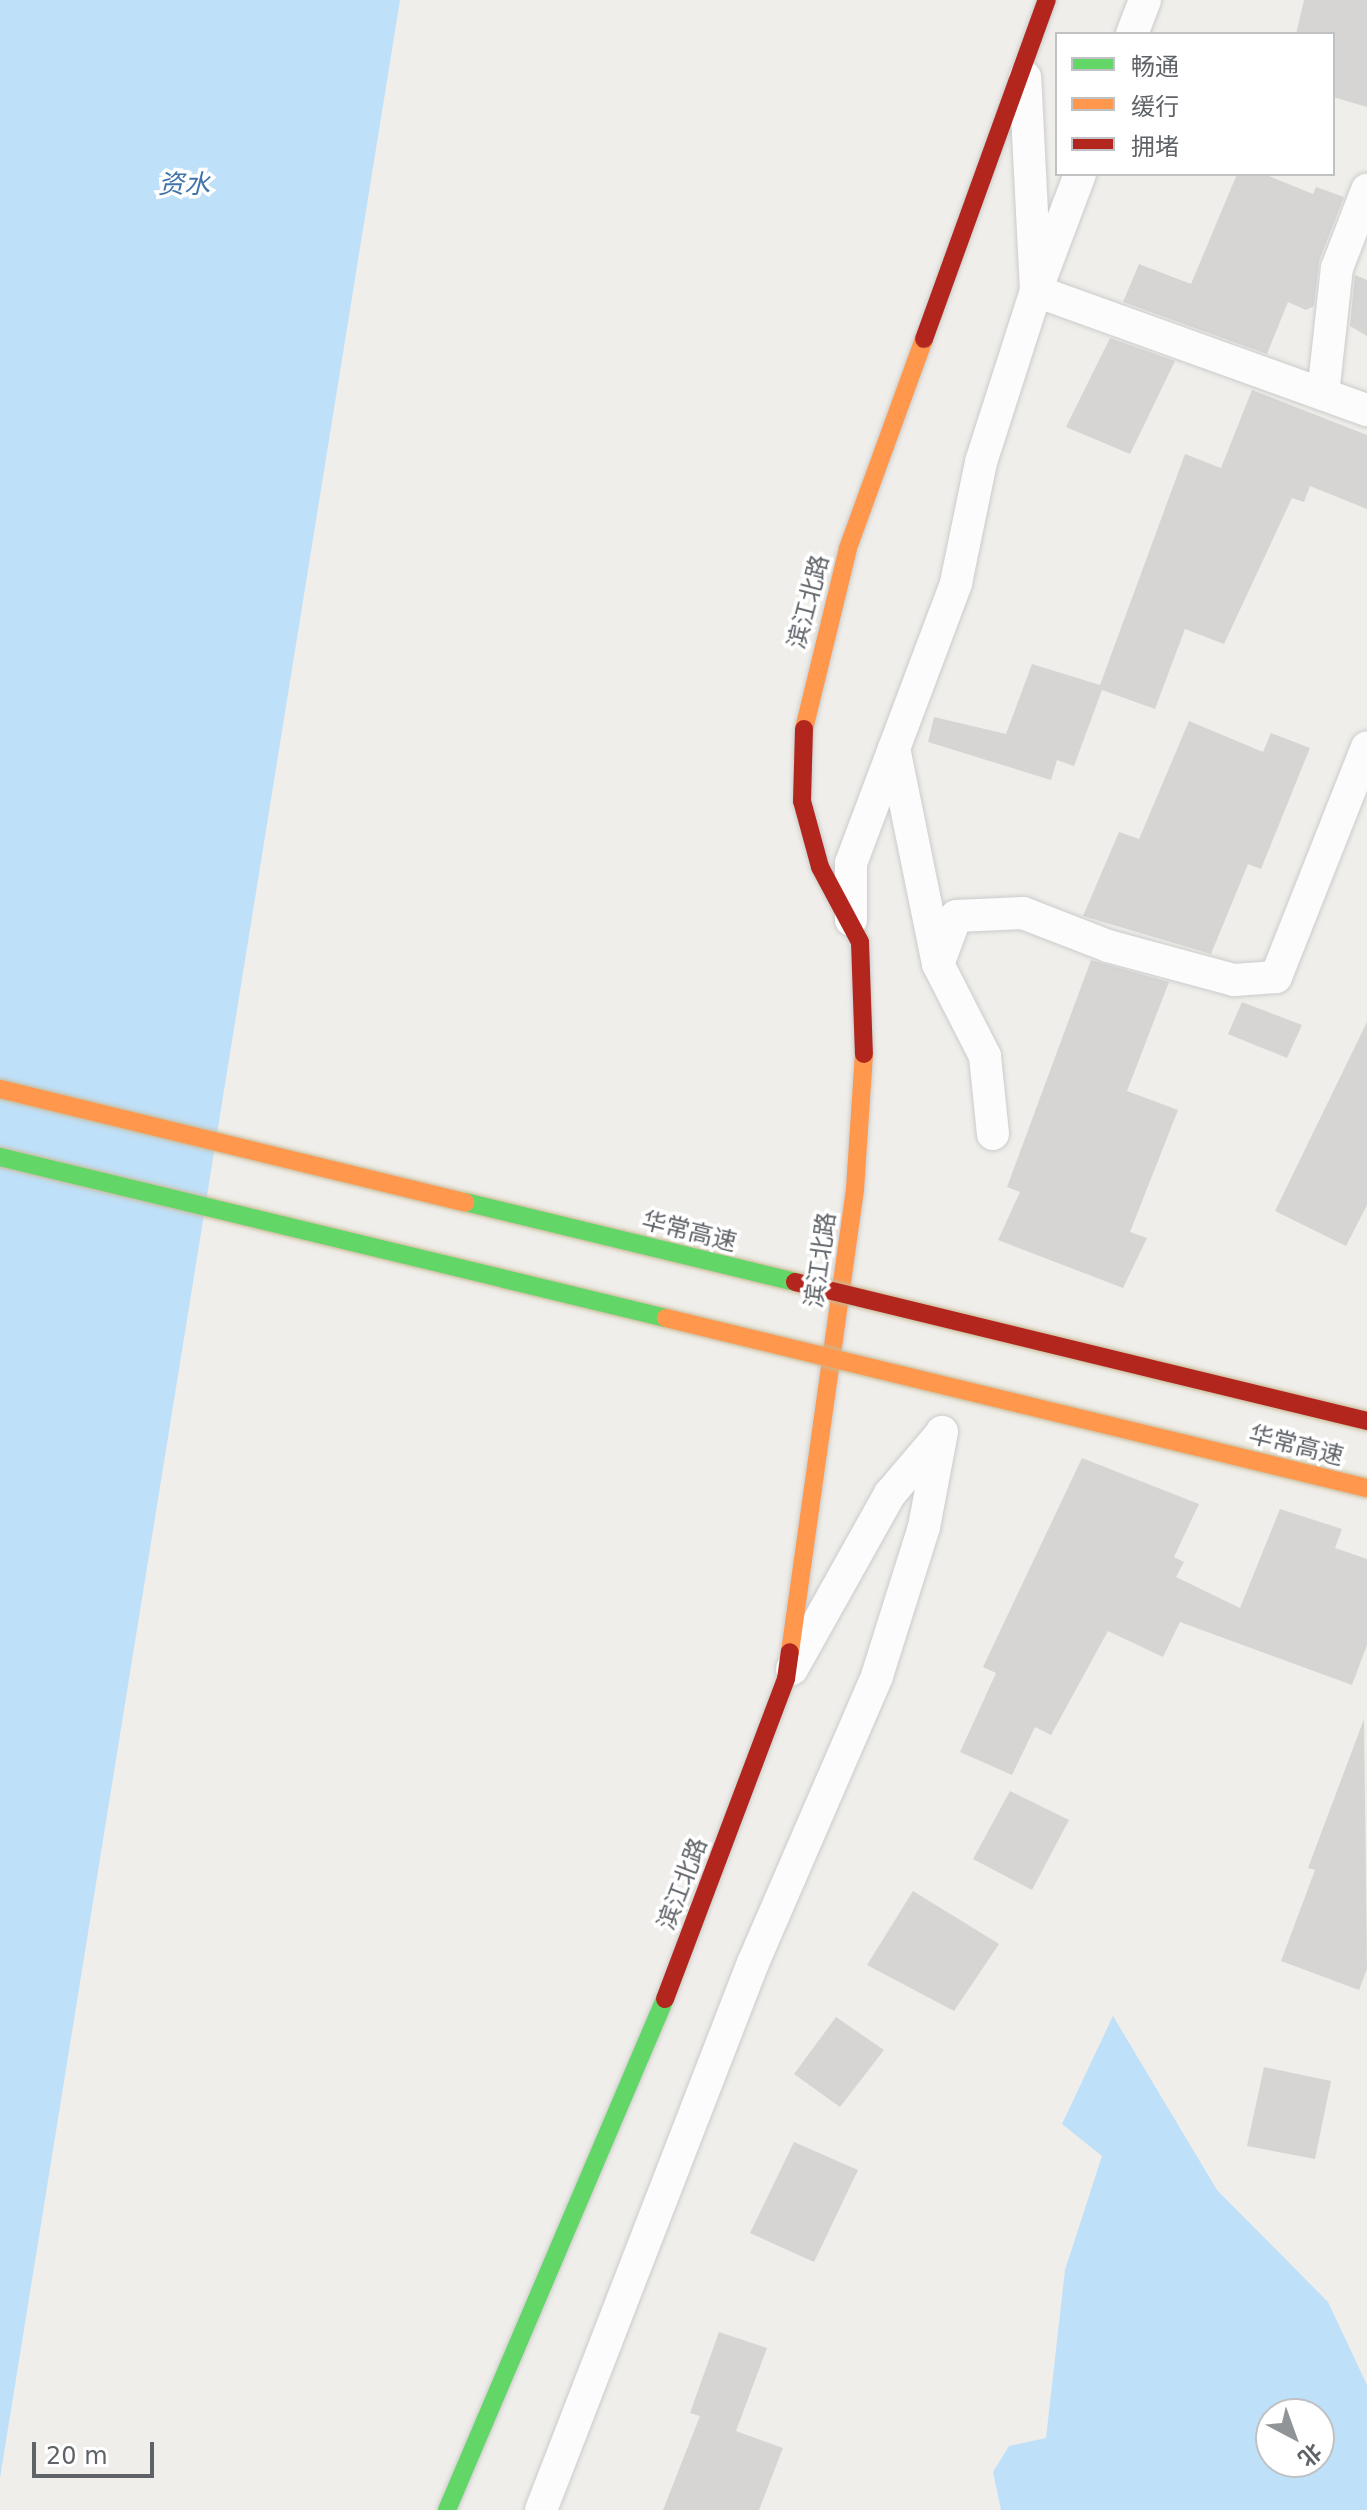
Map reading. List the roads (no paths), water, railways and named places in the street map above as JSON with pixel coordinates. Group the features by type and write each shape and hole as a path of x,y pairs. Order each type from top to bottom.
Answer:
{"main road":[{"name":"滨江北路","path":"447,2510 642,2061 786,1679 855,1189 864,1055 860,942 820,867 802,801 805,708 848,548 1047,0"},
{"name":"华常高速","path":"0,1089 1367,1421"},
{"name":"华常高速","path":"0,1157 1367,1488"}],"street":[{"path":"1133,32 1145,0"},
{"path":"1025,58 1036,291"},
{"path":"851,926 851,863 956,583 981,462 1036,291 1079,176"},
{"path":"1323,394 1337,268 1367,190"},
{"path":"1036,291 1367,410"},
{"path":"938,964 956,916 1023,913 1108,946 1234,980 1276,977 1367,747"},
{"path":"894,748 938,964 985,1056 993,1134"},
{"path":"541,2510 753,1963 877,1676 924,1527 942,1432 890,1494 786,1679"}],"water":[{"name":"资水","path":"0,0 400,0 0,2478"},
{"path":"1113,2016 1217,2190 1328,2302 1367,2385 1367,2510 1001,2510 993,2472 1009,2446 1046,2438 1065,2270 1102,2156 1062,2124"}]}
